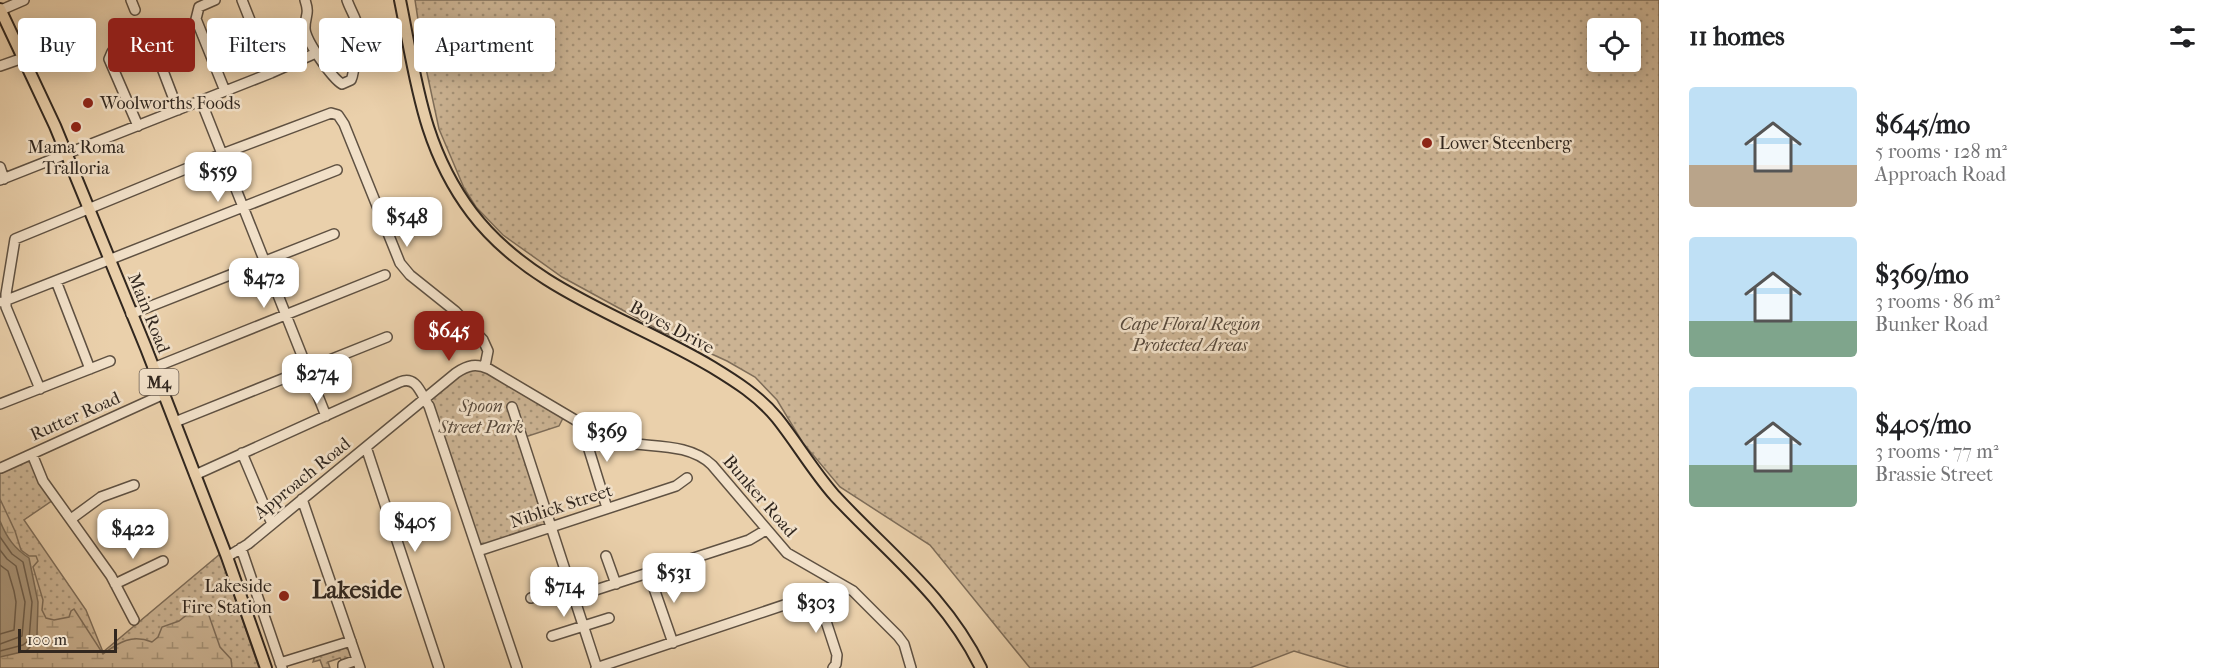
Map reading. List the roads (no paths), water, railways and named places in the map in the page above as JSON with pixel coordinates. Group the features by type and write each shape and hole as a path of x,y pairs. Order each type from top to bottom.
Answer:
{"main road":[{"name":"Boyes Drive","path":"400,0 418,91 430,135 450,181 473,214 488,231 529,267 568,291 711,366 760,400 776,417 808,463 836,497 910,569 953,620 981,668"},
{"name":"Main Road","path":"0,10 18,48"},
{"name":"Main Road","path":"29,72 67,154 164,394 227,557 266,668"}],"street":[{"path":"0,10 24,0"},
{"path":"130,0 135,10"},
{"path":"216,0 200,7 196,19 225,91"},
{"path":"242,0 271,73"},
{"path":"305,0 308,10 306,32 316,53 339,83 345,84 351,80 354,71 354,46 358,29 347,0"},
{"path":"138,126 109,59 112,52 143,38 152,42 178,110"},
{"path":"0,167 2,180 316,53"},
{"path":"0,66 18,60"},
{"path":"201,101 326,416"},
{"path":"40,389 3,302 15,239 222,154 328,114 335,114 344,124 399,263 483,340 488,351 485,366"},
{"path":"3,302 337,170"},
{"path":"131,314 334,234"},
{"path":"153,368 385,275"},
{"path":"56,281 90,369"},
{"path":"175,422 387,337"},
{"path":"0,404 110,361"},
{"name":"Approach Road","path":"227,557 272,524 465,367 485,366"},
{"name":"Bunker Road","path":"485,366 610,440 698,454 712,465 766,530 793,557 848,587 859,596 902,640 911,668"},
{"path":"195,475 405,380 414,382 429,406 516,668"},
{"name":"Rutter Road","path":"1,468 164,394"},
{"path":"512,408 596,668 805,598 813,598 821,606 837,655 833,668"},
{"path":"581,424 607,508"},
{"path":"366,447 439,668"},
{"path":"242,453 272,524"},
{"path":"32,454 43,481 115,584 134,620"},
{"name":"Niblick Street","path":"478,551 676,486 687,478"},
{"path":"71,519 101,497 134,485"},
{"path":"302,499 351,640 352,665"},
{"path":"574,597 755,538 766,530"},
{"path":"241,548 281,665 351,640"},
{"path":"606,556 616,584"},
{"path":"115,584 163,561"},
{"path":"649,574 673,643"},
{"path":"531,598 569,585"},
{"path":"245,608 260,603"},
{"path":"552,636 609,618"}],"water":[{"path":"0,521 12,542 29,558 38,602 37,634 34,643 26,651 0,657"}],"place":[{"name":"Woolworths Foods","path":"88,103"},
{"name":"Mama Roma Tralloria","path":"76,127"},
{"name":"Lower Steenberg","path":"1427,143"},
{"name":"Lakeside Fire Station","path":"284,596"}],"district":[{"name":"Lakeside","path":"357,590"}],"park label":[{"name":"Cape Floral Region Protected Areas","path":"1190,334"},
{"name":"Spoon Street Park","path":"481,416"}]}
